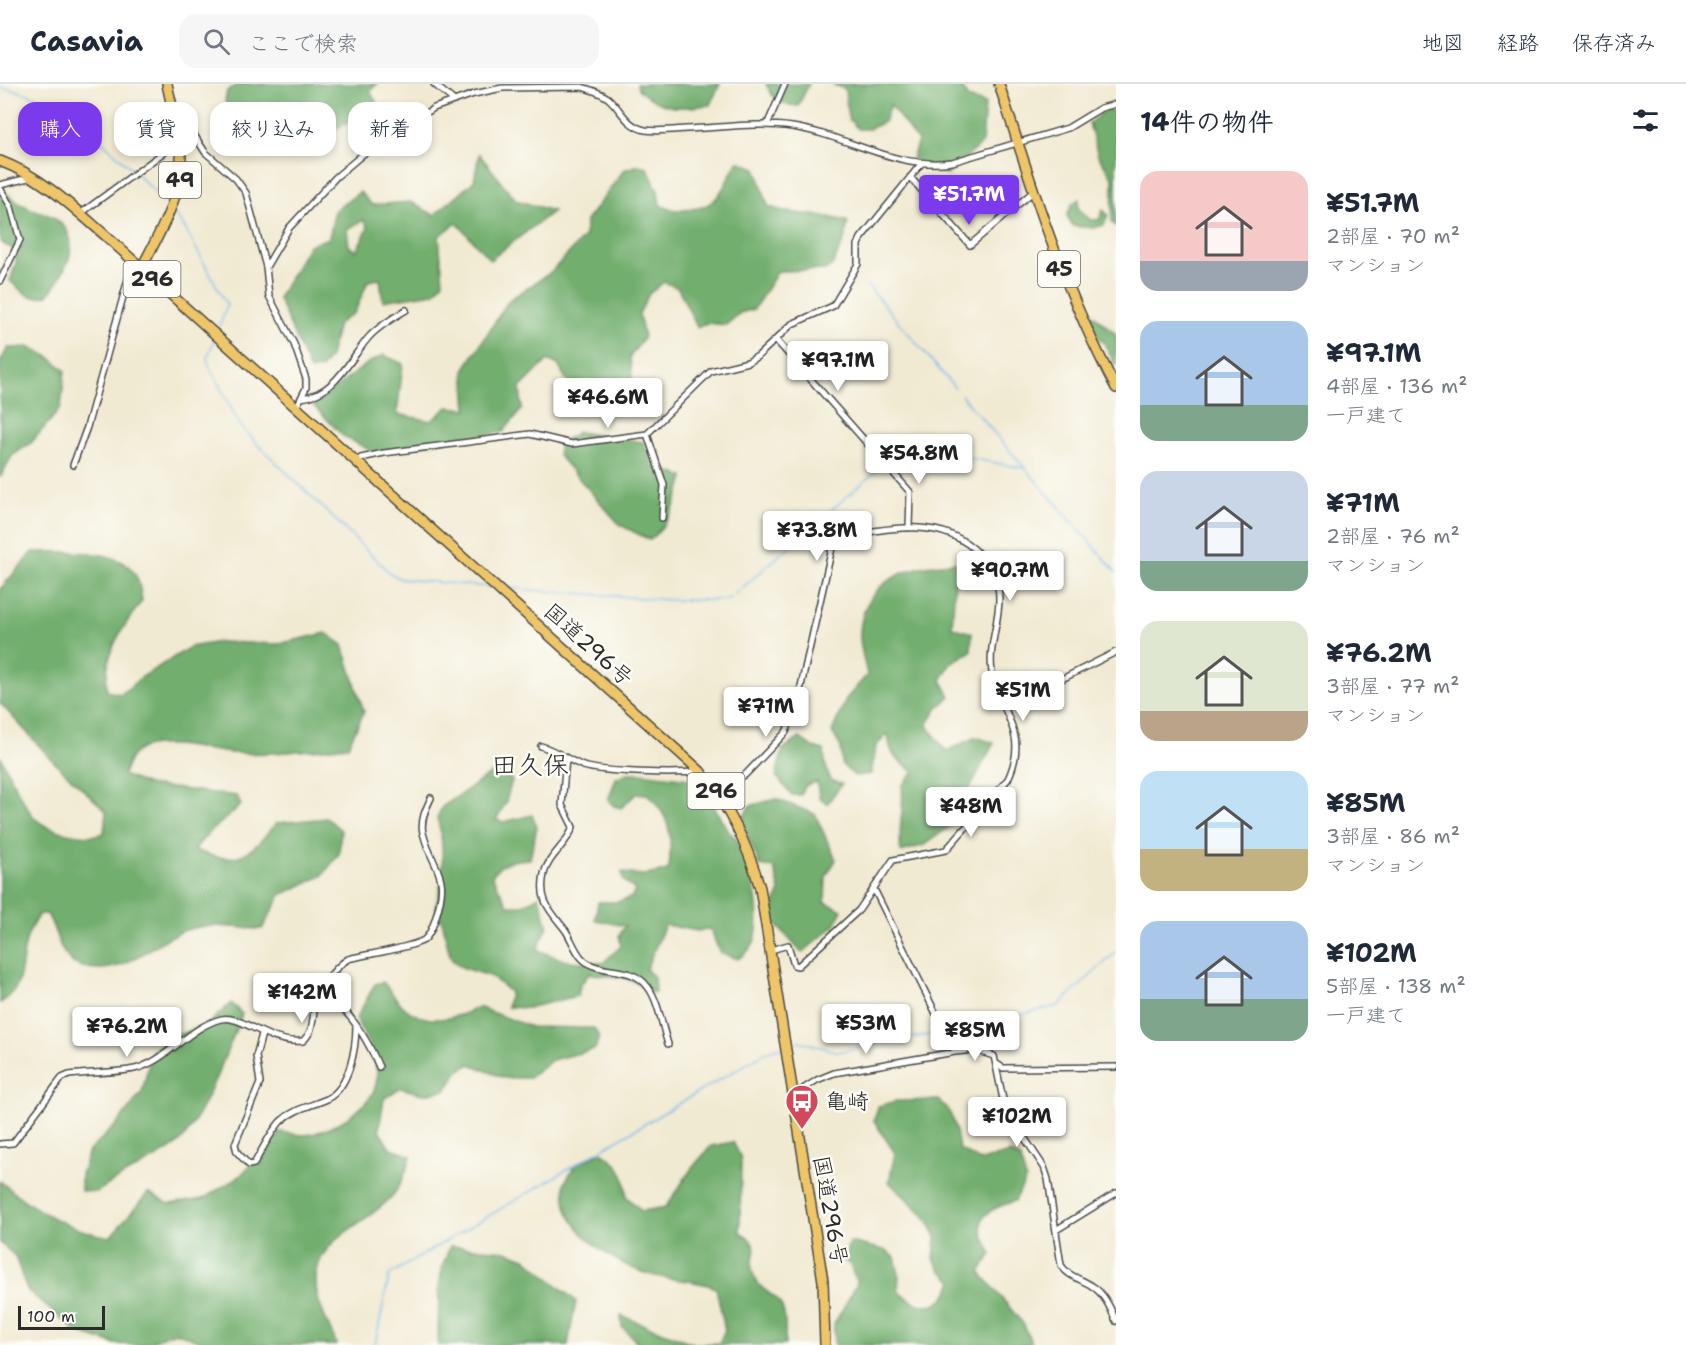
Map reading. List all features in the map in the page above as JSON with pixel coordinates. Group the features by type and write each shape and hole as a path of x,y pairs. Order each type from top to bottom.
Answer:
{"main road":[{"name":"49","path":"167,84 171,102"},
{"name":"45","path":"999,84 1071,296 1116,388"},
{"name":"49","path":"141,269 175,199 179,184 179,156"},
{"name":"国道296号","path":"0,161 32,177 80,214 700,771 713,788 732,816 751,855 760,888 791,1096 823,1281 825,1345"}],"street":[{"path":"434,84 453,100"},
{"path":"767,125 785,84"},
{"path":"266,267 289,228 336,177 362,155 434,108 453,100 502,88 531,86 593,90 609,99 625,119 644,130 767,125 815,132 899,161 921,164 952,162 1068,128 1101,108 1116,104"},
{"path":"198,142 205,152 243,187 266,267 269,296 294,344 306,379 302,398 296,408"},
{"path":"80,214 159,156"},
{"path":"356,462 361,458 384,453 530,434 572,444 646,434 711,371 748,362 792,324 833,306 858,264 858,245 861,238 921,164"},
{"path":"0,281 20,240 11,207 0,186 32,177"},
{"path":"910,177 970,244 1034,191"},
{"path":"73,465 87,427 133,261"},
{"path":"302,398 308,398 340,378 369,336 406,310"},
{"path":"776,340 910,492 909,528"},
{"path":"646,434 664,485 662,518"},
{"path":"713,788 746,775 786,732 797,704 834,542 839,538 870,531 934,528 966,540 996,574 999,603 991,661 994,682 1006,706 1018,744 1014,768 1008,779 946,850 936,854 893,860 860,910 798,966 794,965 788,945 771,950"},
{"path":"1006,706 1116,652"},
{"path":"541,746 585,766 606,770 700,771"},
{"path":"566,758 562,805 573,827 544,871 542,886 545,902 550,915 564,929 584,960 594,966 623,970 636,976 648,987 668,1044"},
{"path":"0,1144 13,1143 21,1135 62,1078 69,1075 137,1069 206,1025 221,1019 240,1021 276,1040 303,1041 313,1027 314,1009 321,991 339,964 348,959 416,942 427,937 434,924 442,890 440,871 423,832 423,819 431,798"},
{"path":"874,889 955,1052"},
{"path":"321,991 346,1011 380,1067"},
{"path":"262,1034 256,1056 260,1083 235,1144 237,1152 249,1165 254,1164 282,1120 302,1108 330,1097 338,1090 352,1058 356,1025"},
{"path":"791,1096 817,1080 834,1073 955,1052 982,1052 994,1056 1005,1109 1044,1167 1048,1179 1061,1265 1065,1271 1093,1286 1101,1293 1116,1321"},
{"path":"997,1064 1003,1068 1116,1067"},
{"path":"1056,1230 1116,1192"}],"green space":[{"path":"239,84 377,84 370,91 376,102 348,102 348,123 336,128 336,102 226,102 227,91"},
{"path":"637,84 720,84 710,105 672,107 647,96 638,89"},
{"path":"766,84 809,84 798,106 778,101"},
{"path":"832,84 960,84 968,98 985,103 982,143 948,175 912,159 918,141 890,105 884,122 869,129 858,129 848,118 845,89"},
{"path":"1107,109 1116,113 1116,226 1112,223 1113,178 1098,156 1089,123"},
{"path":"479,154 516,200 553,211 490,260 457,223 439,236 443,282 434,293 383,301 380,279 368,281 355,312 338,324 330,357 321,369 310,371 278,298 309,245 329,238 335,210 360,192 372,205 411,202 434,215 474,181","holes":["364,220 368,228 356,251 349,246 347,229"]},
{"path":"738,161 756,168 768,206 787,212 848,222 845,238 832,266 824,270 778,271 754,309 740,313 726,325 707,323 697,327 678,288 664,282 649,294 639,314 644,337 630,357 632,377 611,396 598,387 567,381 558,365 548,360 520,388 522,409 503,432 373,452 343,436 313,405 368,363 384,355 403,364 397,414 431,421 448,407 467,409 464,370 509,300 550,273 585,236 586,221 624,170 638,165 647,167 658,191 660,205 683,210 702,207 716,199"},
{"path":"0,188 21,204 52,217 64,226 69,236 70,255 61,276 48,295 31,296 10,281 16,263 15,250 0,242"},
{"path":"1079,199 1078,208 1090,220 1099,220 1103,210 1108,215 1104,225 1094,228 1073,226 1067,216 1072,204"},
{"path":"1082,305 1116,334 1116,367 1104,343 1092,333"},
{"path":"30,347 49,357 65,370 61,408 31,443 12,456 0,478 0,362 8,348"},
{"path":"578,432 643,442 653,466 684,477 672,512 650,540 620,525 558,455 560,443"},
{"path":"33,552 75,552 106,556 119,560 130,568 137,578 142,601 121,632 111,653 106,677 107,691 121,694 142,677 190,647 219,642 278,644 326,633 343,645 364,712 348,746 290,752 232,753 154,745 133,754 123,775 148,785 237,796 241,805 210,832 195,850 222,858 232,858 250,851 276,823 327,818 341,830 339,854 322,876 281,895 262,929 219,926 193,928 114,967 99,969 73,963 63,951 47,914 39,914 25,945 19,981 9,997 0,1003 0,756 29,810 34,817 47,826 78,835 97,835 104,833 106,811 53,761 0,703 0,589"},
{"path":"954,562 965,567 978,584 955,582 952,627 972,633 971,651 951,663 941,680 950,696 937,709 927,725 946,751 976,737 994,743 967,793 954,803 963,817 924,845 901,852 902,786 914,772 892,753 888,734 876,746 871,774 855,776 842,765 841,747 832,732 846,699 867,675 860,633 865,609 870,599 885,583 905,572"},
{"path":"800,738 813,747 824,750 830,780 842,784 827,804 819,797 817,782 806,785 801,795 792,795 776,776 783,749"},
{"path":"493,772 512,780 506,802 496,820 503,822 532,815 537,826 530,859 508,862 499,867 492,876 508,905 523,905 539,896 548,926 537,950 567,961 603,963 621,946 619,935 625,926 595,920 598,902 617,902 632,897 635,890 623,880 622,872 646,875 669,869 670,837 666,819 655,802 647,794 636,794 621,808 614,806 608,800 616,778 627,773 640,773 698,780 726,827 739,843 750,869 758,914 754,941 749,950 738,959 720,953 710,929 697,931 665,925 646,969 654,977 655,992 647,993 641,986 629,979 590,973 580,985 578,996 527,1008 507,1007 510,992 491,977 462,967 452,960 443,924 435,907 442,863 440,827 437,818 442,807"},
{"path":"776,799 815,814 836,860 826,876 825,902 842,910 835,925 802,953 769,917 780,891 774,868 760,866 742,822 749,806"},
{"path":"383,982 405,1008 422,1017 442,1019 461,1015 478,1007 531,1027 594,1028 599,1037 595,1049 552,1060 529,1078 504,1078 470,1064 459,1071 446,1090 423,1094 400,1088 384,1099 379,1130 389,1147 411,1156 400,1185 394,1194 328,1248 320,1262 316,1278 318,1298 337,1345 212,1345 175,1332 142,1345 115,1344 77,1332 27,1290 15,1256 0,1243 0,1181 25,1201 51,1217 79,1229 110,1237 148,1193 169,1204 203,1199 240,1176 281,1132 304,1135 325,1130 347,1118 366,1102 376,1084 377,1076 371,1050 356,1019 375,984"},
{"path":"231,1003 242,1014 213,1084 194,1122 184,1136 176,1145 97,1192 81,1191 81,1174 89,1151 118,1123 142,1092 152,1051 177,1035 207,1025"},
{"path":"938,1100 951,1116 956,1128 959,1149 980,1161 1010,1153 1020,1158 1026,1179 1015,1201 993,1210 982,1219 982,1233 992,1254 980,1272 1024,1325 1032,1345 834,1345 834,1324 857,1284 850,1265 843,1259 850,1242 884,1250 895,1257 899,1275 898,1290 922,1305 930,1306 943,1299 953,1281 940,1270 934,1259 936,1237 925,1216 889,1182 895,1153 874,1121 878,1106 896,1101"},
{"path":"733,1142 741,1158 740,1232 749,1238 755,1248 752,1263 754,1276 763,1288 780,1303 784,1313 785,1345 640,1345 622,1327 621,1316 695,1344 719,1343 725,1330 716,1288 696,1282 648,1274 607,1254 584,1235 575,1223 565,1202 564,1184 575,1165 601,1152 621,1170 627,1197 642,1211 666,1207 692,1168 711,1146"},
{"path":"450,1246 506,1251 525,1258 576,1301 568,1345 438,1345 439,1287 442,1268"}],"waterway":[{"path":"0,88 19,91 38,98 73,118 134,171"},
{"path":"137,174 168,205"},
{"path":"174,213 186,230 227,305 218,331"},
{"path":"867,285 955,388"},
{"path":"215,338 207,358 209,366 240,425 391,574 401,579 489,587"},
{"path":"961,395 1116,572"},
{"path":"887,462 909,447 1023,468"},
{"path":"735,594 883,465"},
{"path":"503,588 671,600 730,598"},
{"path":"948,1031 1058,1006 1116,952"},
{"path":"790,1044 800,1041 838,1052 943,1032"},
{"path":"375,1345 389,1276 392,1273 768,1051 782,1047"}],"place":[{"name":"亀崎","path":"802,1130"}],"district":[{"name":"田久保","path":"530,765"}]}
